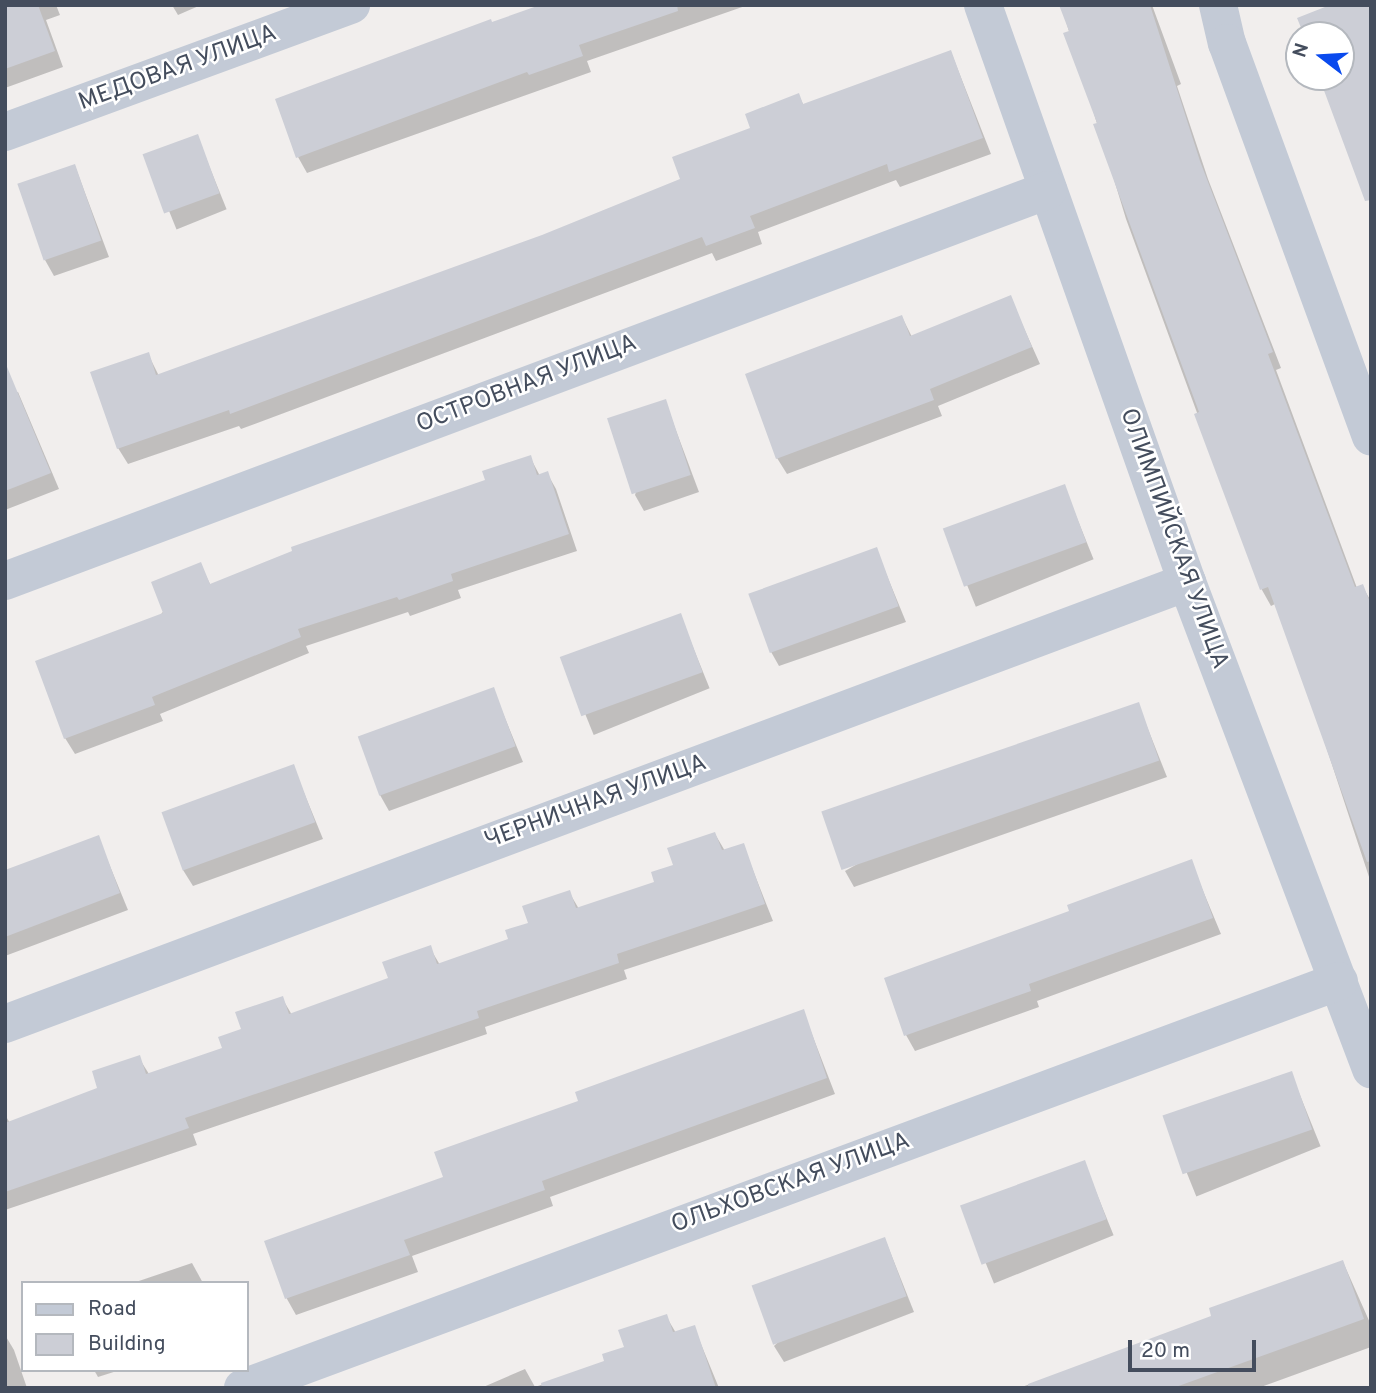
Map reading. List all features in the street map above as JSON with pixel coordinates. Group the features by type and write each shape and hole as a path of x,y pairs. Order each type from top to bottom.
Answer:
{"street":[{"name":"МЕДОВАЯ УЛИЦА","path":"5,132 351,5"},
{"name":"ОЛИМПИЙСКАЯ УЛИЦА","path":"983,5 1187,582 1371,1069"},
{"path":"1219,5 1227,43 1371,437"},
{"name":"ОСТРОВНАЯ УЛИЦА","path":"5,581 1048,190"},
{"name":"ЧЕРНИЧНАЯ УЛИЦА","path":"5,1024 1187,582"},
{"name":"ОЛЬХОВСКАЯ УЛИЦА","path":"243,1388 1339,981"}],"building":[{"path":"5,5 38,5 55,51 5,69"},
{"path":"540,5 677,5 678,11 579,45 583,56 529,75 527,72 296,158 275,99 491,19 492,22"},
{"path":"1059,5 1150,5 1200,161 1273,352 1268,354 1355,587 1363,584 1371,605 1371,861 1367,862 1268,587 1260,590 1194,414 1199,412 1093,124 1097,123 1063,33 1069,31"},
{"path":"1330,5 1371,5 1371,200 1365,201 1324,91 1355,91 1355,21 1298,21 1297,18"},
{"path":"951,50 983,138 889,172 887,164 750,216 755,228 706,246 702,237 230,414 229,410 117,449 90,372 149,352 156,375 542,235 680,179 672,157 750,128 745,114 799,93 803,104"},
{"path":"198,134 220,193 164,213 143,154"},
{"path":"75,164 101,241 44,260 17,184"},
{"path":"1011,295 1032,347 930,389 934,400 776,459 745,374 902,315 910,336"},
{"path":"5,362 51,473 5,491"},
{"path":"666,399 691,475 632,494 607,418"},
{"path":"531,455 537,475 548,471 569,534 451,574 453,581 399,600 397,597 298,629 301,637 152,697 155,705 64,739 35,661 163,613 151,582 201,562 210,584 292,551 291,547 485,480 482,471"},
{"path":"1065,484 1086,542 964,587 943,528"},
{"path":"877,547 899,606 770,653 748,594"},
{"path":"681,613 703,672 581,716 560,657"},
{"path":"494,687 516,746 379,796 358,737"},
{"path":"1139,702 1159,761 841,870 821,811"},
{"path":"294,764 315,822 183,870 162,812"},
{"path":"715,832 722,850 744,843 765,904 617,954 619,963 477,1011 479,1018 185,1118 189,1128 5,1192 5,1123 97,1088 92,1071 140,1055 146,1074 222,1048 218,1037 241,1029 235,1012 283,996 289,1014 388,978 382,962 431,945 437,964 508,939 505,930 528,923 522,906 570,890 576,908 654,882 651,872 673,865 667,848"},
{"path":"99,835 120,893 5,937 5,870"},
{"path":"1192,859 1213,918 1029,984 1031,991 904,1036 884,978 1069,911 1067,905"},
{"path":"804,1009 827,1078 542,1181 545,1190 404,1240 410,1255 285,1299 264,1241 443,1177 434,1152 578,1101 575,1092"},
{"path":"1292,1071 1312,1130 1183,1174 1162,1116"},
{"path":"1085,1160 1107,1219 982,1265 960,1205"},
{"path":"885,1237 907,1296 773,1345 752,1286"},
{"path":"1343,1260 1364,1319 1173,1388 1028,1388 1028,1384 1211,1316 1209,1308"},
{"path":"667,1314 673,1332 695,1325 716,1388 542,1388 541,1383 604,1361 602,1354 624,1347 618,1330"}]}
